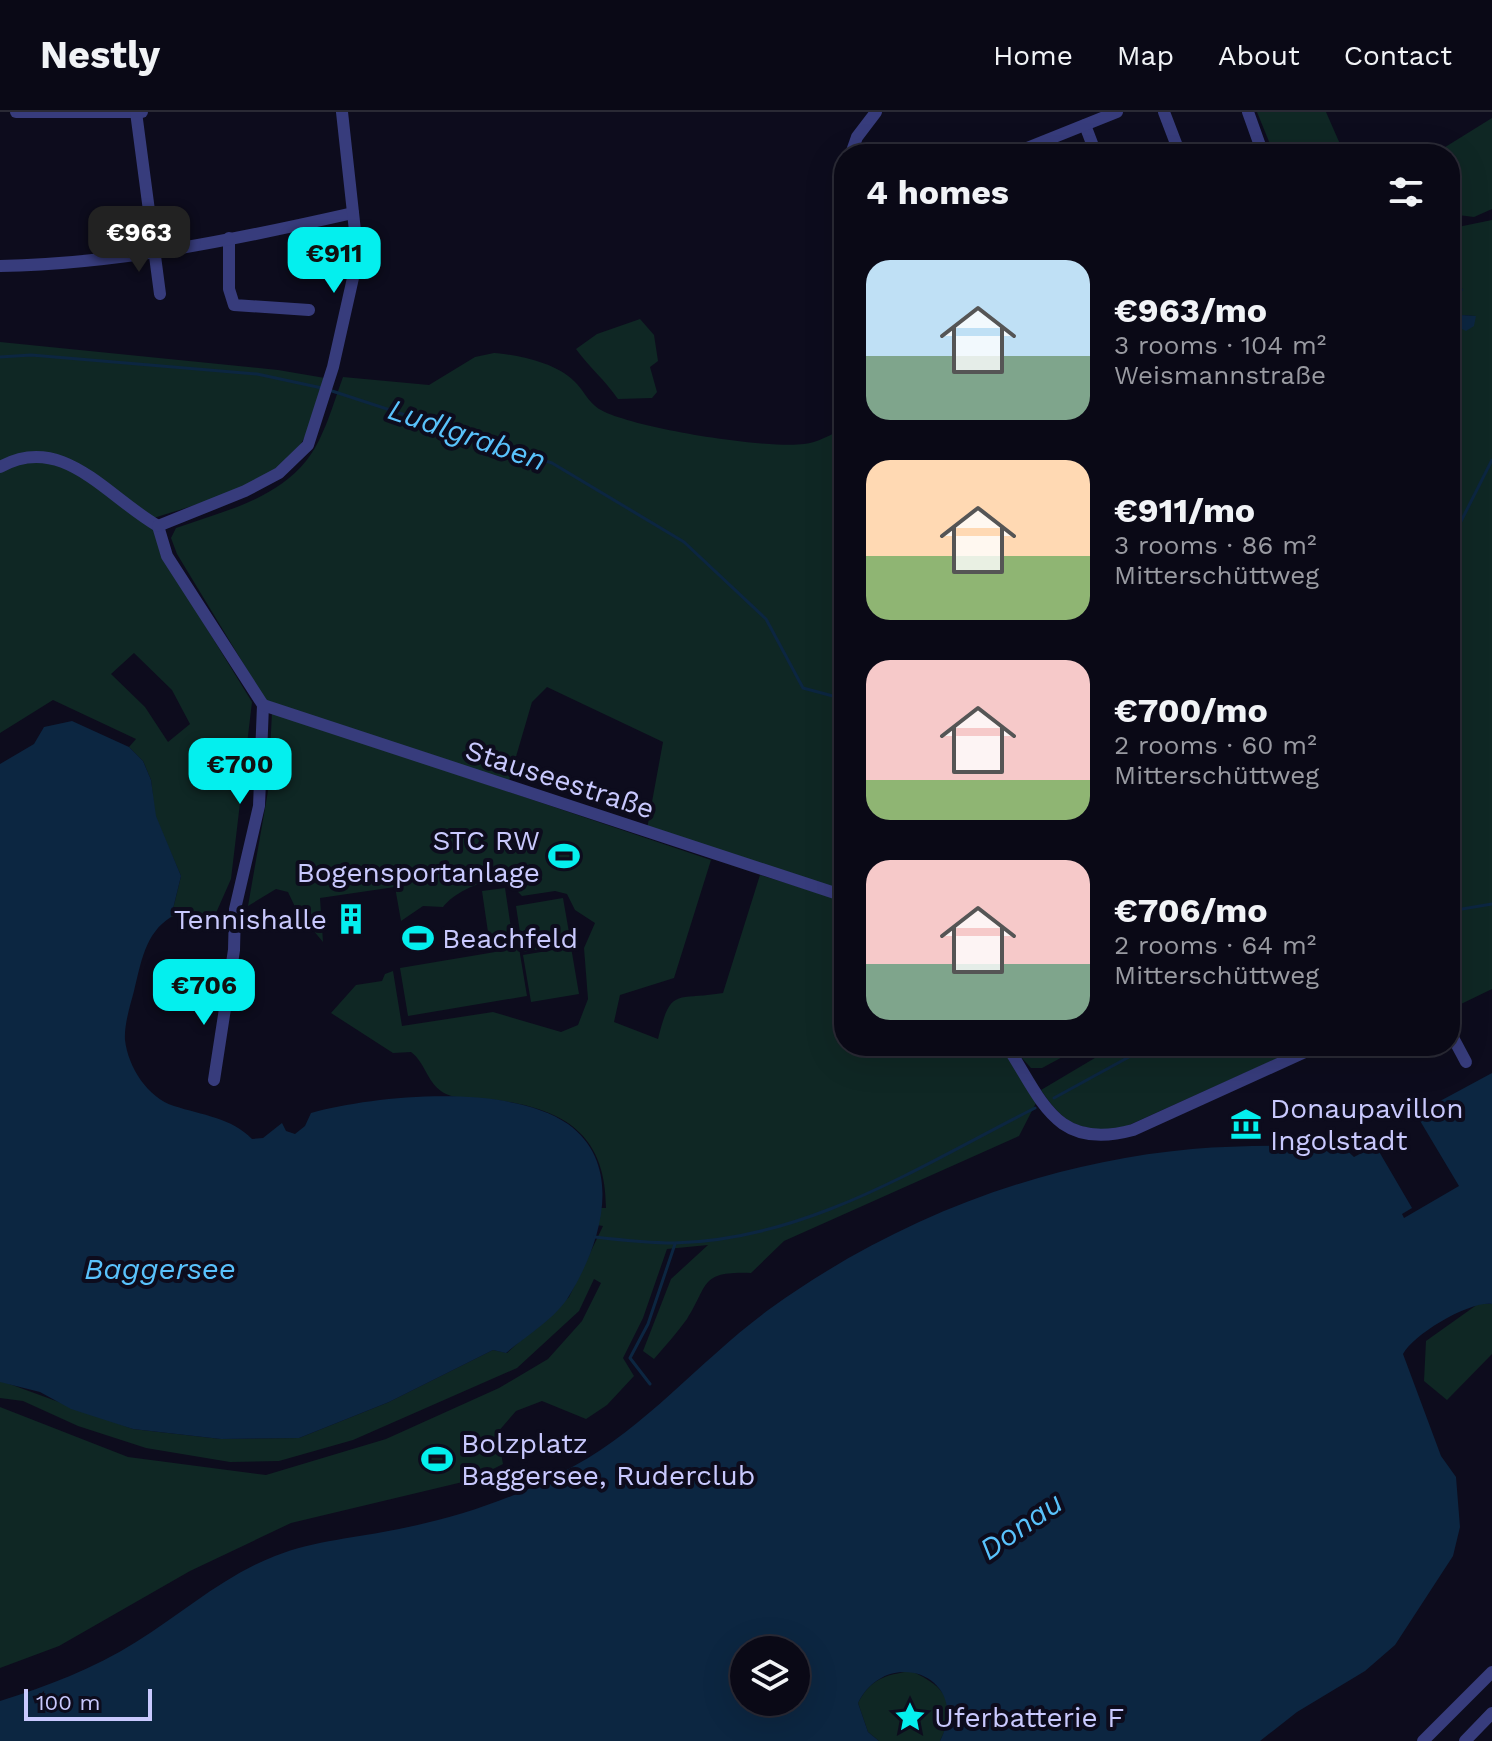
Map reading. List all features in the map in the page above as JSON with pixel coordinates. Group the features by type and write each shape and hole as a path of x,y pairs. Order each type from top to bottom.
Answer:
{"street":[{"path":"16,112 139,112 160,294"},
{"path":"158,526 245,491 279,473 308,445 324,399 352,294 356,240 342,112"},
{"path":"855,144 876,112"},
{"path":"1037,144 1117,112"},
{"path":"1164,112 1176,144"},
{"path":"1248,112 1259,144"},
{"path":"1085,125 1092,144"},
{"path":"0,266 77,262 155,251 353,213"},
{"path":"229,238 229,289 234,305 309,310"},
{"path":"0,467 17,457 34,454 62,459 158,526 167,556 263,705 259,806 235,909 234,950 214,1080"},
{"name":"Stauseestraße","path":"263,705 834,893"},
{"path":"1460,1051 1466,1062"},
{"path":"1014,1056 1060,1124 1081,1133 1105,1137 1133,1130 1296,1056"},
{"path":"1423,1741 1492,1672"},
{"path":"1465,1741 1492,1713"}],"green space":[{"path":"1257,112 1326,112 1340,144 1270,144"},
{"path":"1492,118 1492,209 1474,217 1460,215 1460,144 1450,144"},
{"path":"1492,220 1492,989 1461,1004 1460,325 1475,316 1461,315 1460,311 1460,293 1463,290 1460,285 1460,227"},
{"path":"640,319 654,335 658,361 650,367 657,392 652,398 618,399 576,349 597,334"},
{"path":"0,342 278,370 325,378 309,427 290,457 272,471 230,492 142,522 154,527 163,557 252,702 231,879 216,913 171,917 181,876 155,816 151,780 143,761 129,747 136,739 53,700 0,733","holes":["134,653 172,690 190,724 168,742 145,707 111,674"]},
{"path":"494,353 547,365 574,381 599,409 668,430 785,445 809,443 834,433 834,889 647,829 663,742 547,687 532,702 508,784 266,701 177,554 171,538 176,528 246,503 279,486 293,474 318,442 343,377 429,385 475,357"},
{"path":"272,712 711,860 674,978 620,995 614,1022 658,1039 667,1011 677,999 723,993 760,875 834,898 834,1056 1008,1056 1037,1101 1019,1136 784,1241 751,1273 722,1275 708,1282 687,1319 654,1359 643,1351 671,1279 708,1245 667,1249 643,1318 623,1358 634,1376 607,1405 586,1419 542,1401 516,1411 497,1433 503,1464 471,1480 291,1523 190,1571 59,1646 0,1668 0,1407 128,1457 266,1475 386,1439 499,1388 548,1359 582,1321 601,1283 594,1279 579,1311 517,1368 353,1440 279,1461 230,1462 146,1448 78,1426 23,1401 0,1398 0,1382 4,1382 133,1429 221,1439 299,1438 389,1402 493,1350 507,1353 569,1297 603,1226 597,1225 597,1208 606,1208 604,1182 589,1144 576,1130 542,1110 446,1094 435,1085 411,1052 393,1053 331,1013 356,985 382,981 385,974 393,971 402,1026 493,1012 561,1032 578,1025 588,999 584,948 595,923 575,910 567,894 555,891 522,896 509,884 500,881 472,886 443,907 423,906 401,921 395,887 320,898 323,942 297,911 288,892 276,889 248,906 268,791"},
{"path":"505,888 512,935 489,939 482,891"},
{"path":"563,898 571,944 523,952 516,906"},
{"path":"571,947 579,994 531,1002 523,955"},
{"path":"519,948 527,996 408,1016 400,968"},
{"path":"1064,1056 1042,1068 1031,1068 1021,1057"},
{"path":"1098,1056 1283,1056 1118,1130 1092,1129 1073,1123 1057,1111 1041,1090"},
{"path":"1478,1304 1492,1304 1492,1354 1447,1400 1424,1381 1426,1341"},
{"path":"911,1671 933,1683 946,1698 946,1728 940,1741 879,1741 868,1732 858,1703 873,1683 893,1674"}],"water":[{"path":"1460,311 1461,315 1476,316 1474,326 1466,331 1460,328"},
{"name":"Baggersee","path":"72,721 129,747 143,761 151,780 156,816 181,876 171,917 155,931 145,950 125,1028 130,1061 141,1080 156,1096 174,1106 235,1126 252,1139 263,1138 282,1123 286,1131 295,1134 305,1126 311,1113 371,1101 442,1096 512,1102 543,1111 568,1124 586,1141 597,1162 602,1184 598,1231 590,1254 563,1304 506,1353 493,1350 389,1402 299,1438 221,1439 133,1429 71,1409 40,1392 0,1382 0,764 34,744 44,727"},
{"name":"Donau","path":"1492,1073 1492,1304 1482,1304 1443,1320 1418,1337 1403,1354 1441,1456 1456,1477 1460,1527 1453,1556 1395,1645 1365,1671 1297,1712 1260,1741 940,1741 947,1718 945,1699 936,1685 922,1676 905,1672 888,1675 871,1685 858,1703 868,1732 879,1741 0,1741 0,1701 53,1683 120,1652 256,1564 306,1546 399,1529 467,1512 532,1487 574,1466 627,1431 746,1327 818,1276 919,1222 971,1200 1080,1167 1135,1156 1248,1146 1341,1145 1354,1157 1374,1143 1412,1208 1402,1214 1404,1218 1459,1186 1416,1114"}],"waterway":[{"name":"Ludlgraben","path":"0,357 31,355 257,374 322,388"},
{"name":"Ludlgraben","path":"329,390 552,463 684,542 766,619 803,688 834,696"},
{"name":"Ludlgraben","path":"1460,523 1492,460"},
{"path":"1460,909 1492,904"},
{"path":"1054,1098 1131,1056"},
{"path":"595,1237 674,1243 723,1239 770,1229 861,1196 1035,1108"},
{"path":"650,1384 630,1358 648,1324 675,1244"}],"place":[{"name":"STC RW Bogensportanlage","path":"564,856"},
{"name":"Tennishalle","path":"351,919"},
{"name":"Beachfeld","path":"418,938"},
{"name":"Donaupavillon Ingolstadt","path":"1246,1124"},
{"name":"Bolzplatz Baggersee, Ruderclub","path":"437,1459"},
{"name":"Uferbatterie F","path":"910,1717"}]}
